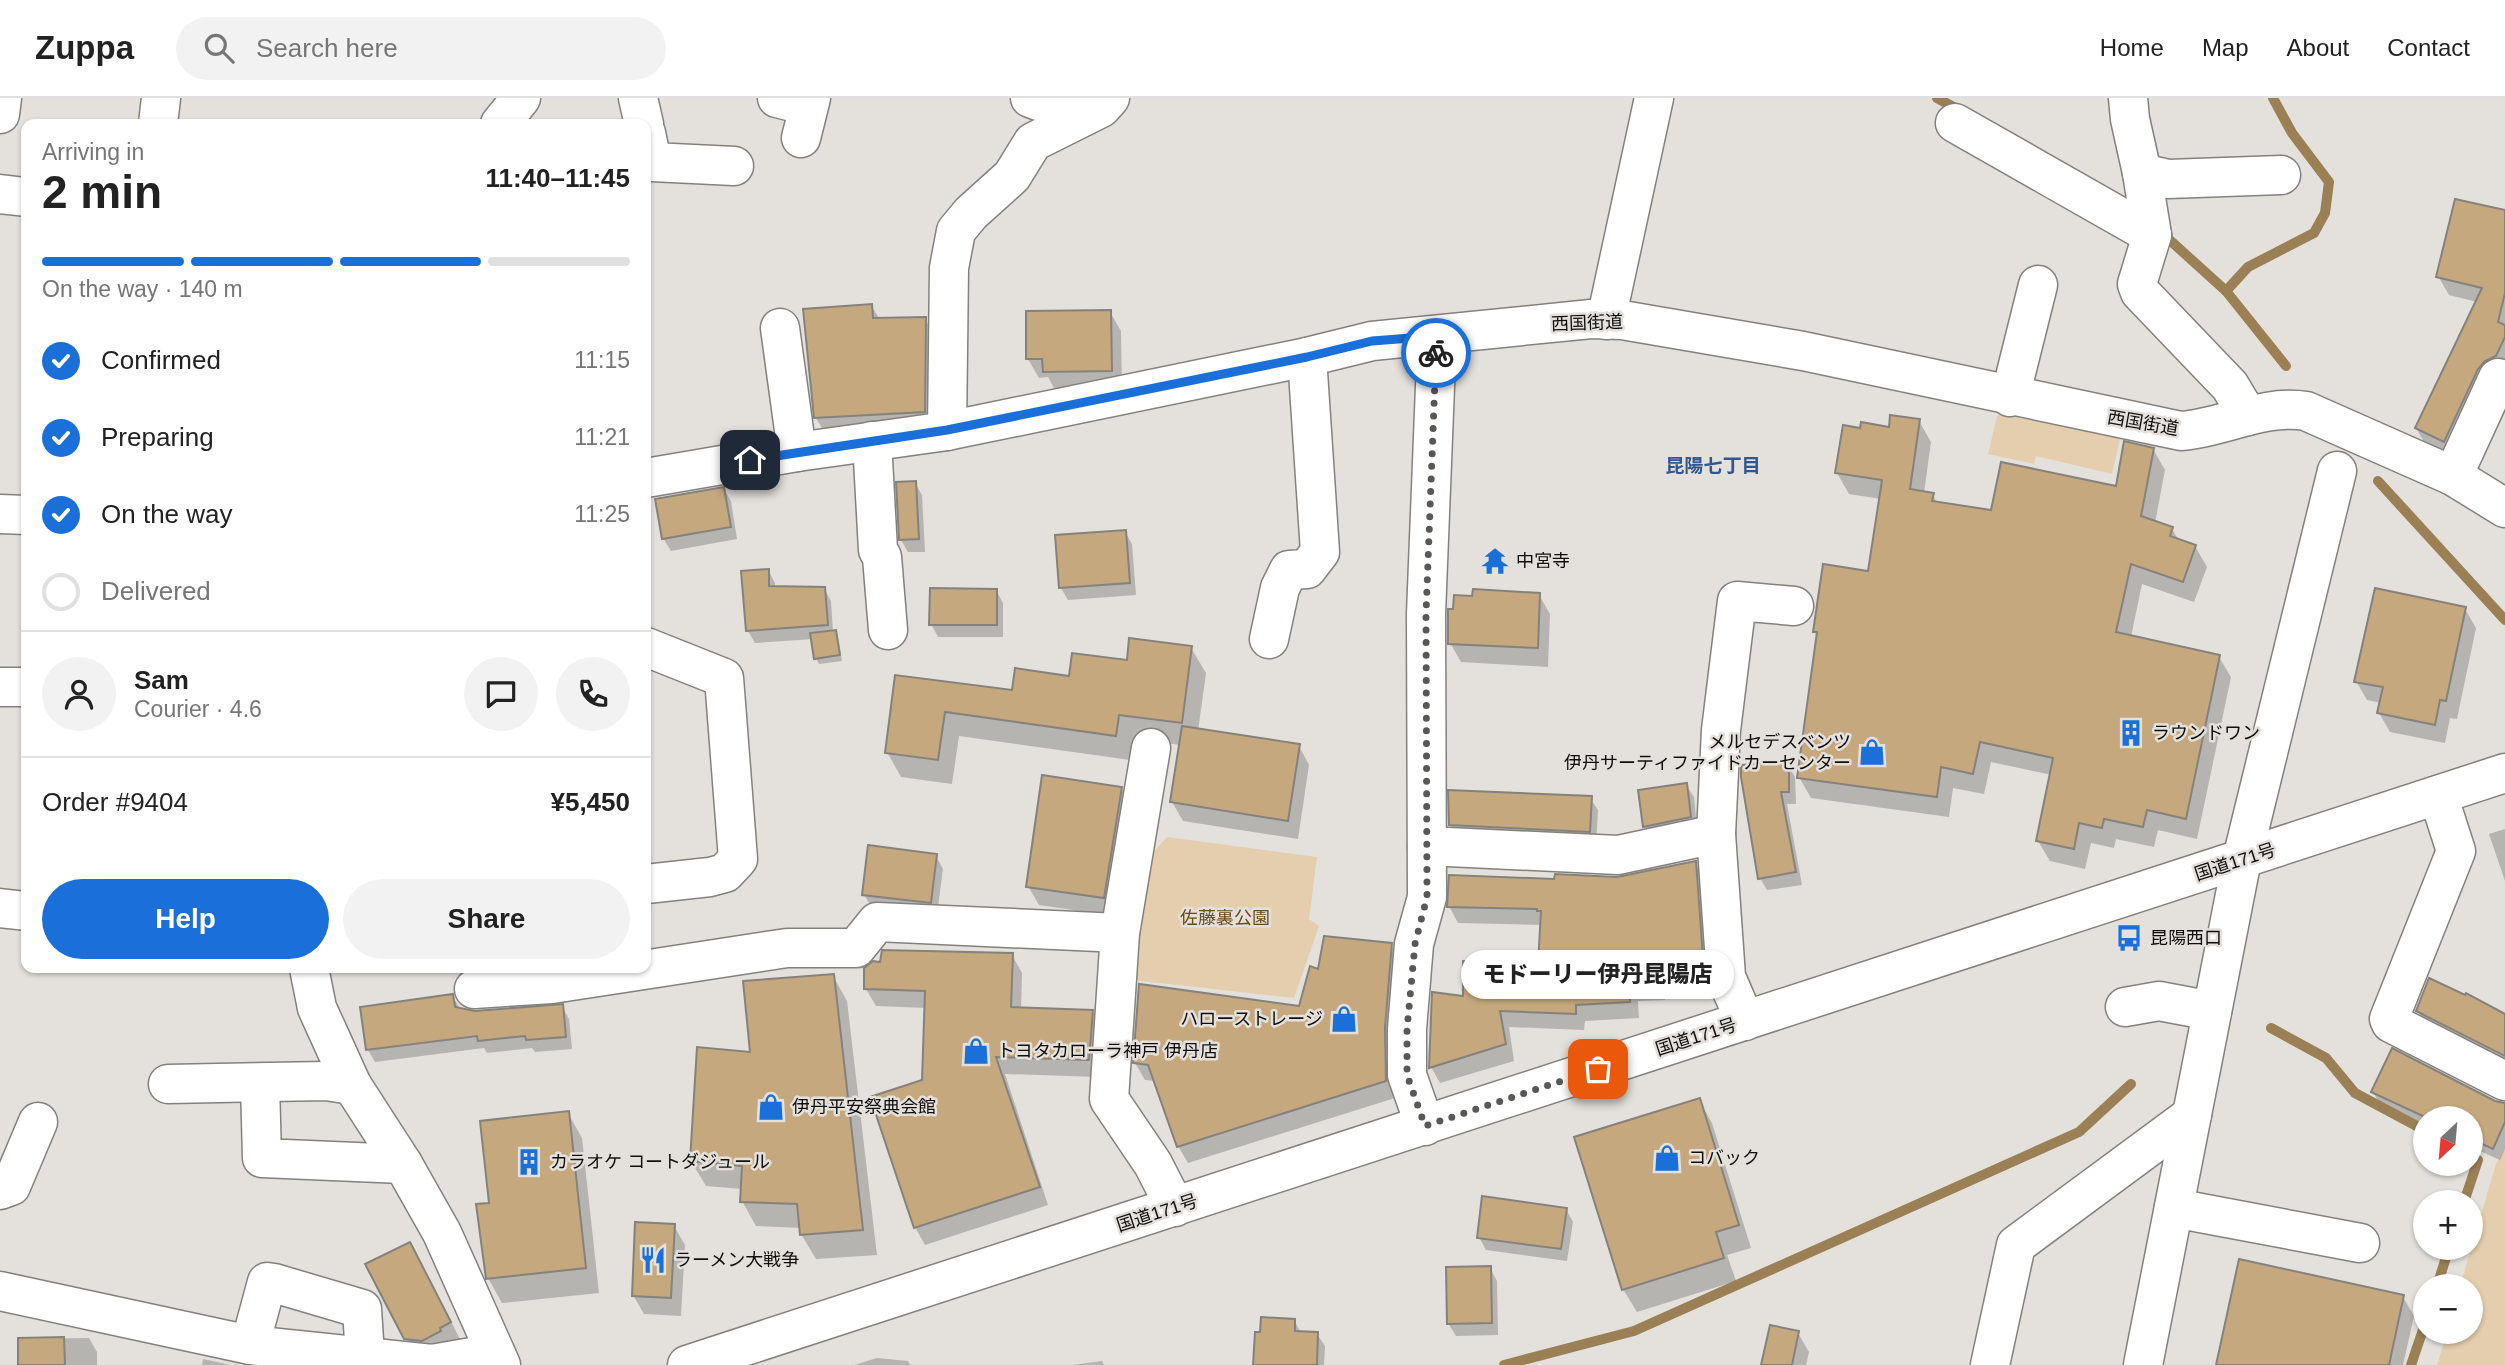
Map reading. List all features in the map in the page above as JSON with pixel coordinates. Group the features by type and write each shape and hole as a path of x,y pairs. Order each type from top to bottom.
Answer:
{"main road":[{"path":"0,114 2,98"},
{"path":"159,119 161,98"},
{"path":"504,119 521,98"},
{"path":"638,98 643,119"},
{"path":"1030,98 1096,108"},
{"path":"1606,320 1654,98"},
{"path":"2128,98 2152,235 2137,284 2140,292 2230,386 2248,416"},
{"path":"947,430 949,268 956,231 971,213 1012,176 1033,142 1096,108"},
{"path":"1955,123 2152,235"},
{"path":"651,161 733,166"},
{"path":"2142,173 2168,179 2281,176"},
{"path":"0,194 21,196"},
{"path":"2010,397 2038,285"},
{"name":"西国街道","path":"651,477 947,430 1307,357 1372,341 1591,319 1622,320 1803,351 2010,397 2181,431 2205,429 2248,416 2289,408 2306,411 2453,476 2505,508"},
{"path":"780,328 797,452"},
{"path":"1425,1126 1407,1075 1407,1029 1415,944 1427,897 1426,614 1437,336"},
{"path":"1269,639 1280,588 1289,570 1307,569 1320,552 1307,357"},
{"path":"2453,476 2498,378"},
{"path":"872,441 878,550 882,556 888,630"},
{"path":"2143,1365 2242,859 2337,471"},
{"path":"0,514 21,515"},
{"path":"1745,1021 1726,977 1716,834 1721,730 1737,601 1794,606"},
{"path":"651,649 724,678 737,859 725,873 651,883"},
{"path":"0,687 21,688"},
{"path":"1151,748 1120,933 1109,1099 1153,1164 1175,1207"},
{"name":"国道171号","path":"687,1365 2505,773"},
{"path":"2438,795 2456,851 2384,1031 2505,1081"},
{"path":"1427,846 1618,855 1716,834"},
{"path":"0,908 21,910"},
{"path":"474,989 552,984 591,990 787,948 856,948 877,922 1120,933"},
{"path":"0,1291 250,1345 432,1364 498,1359 442,1233 403,1164 352,1085 317,1008 310,973"},
{"path":"2125,1007 2159,1001 2212,1011"},
{"path":"168,1084 326,1081 352,1085"},
{"path":"260,1083 262,1158 403,1164"},
{"path":"1990,1365 2016,1244 2192,1115"},
{"path":"0,1191 10,1186 38,1122"},
{"path":"2174,1208 2360,1242"},
{"path":"250,1345 267,1282 362,1309 365,1356"}],"green space":[{"path":"1999,408 2121,435 2112,474 2036,456 2034,464 1988,454"},
{"name":"佐藤裏公園","path":"1167,837 1317,857 1309,919 1319,926 1294,998 1132,980 1149,857"},
{"path":"2505,1149 2505,1365 2437,1365 2443,1344 2483,1344 2483,1274 2464,1274 2468,1260 2483,1260 2483,1208 2496,1164"}],"building":[{"path":"2455,199 2505,210 2505,293 2498,322 2505,325 2505,337 2496,356 2485,361 2478,369 2444,442 2415,428 2482,288 2436,277"},
{"path":"872,304 873,318 926,317 925,412 814,418 803,309"},
{"path":"1111,310 1112,371 1043,372 1042,359 1026,359 1026,311"},
{"path":"1890,415 1920,419 1910,489 1934,493 1932,501 1991,510 2001,462 2116,486 2124,441 2154,448 2141,516 2173,527 2170,536 2196,545 2183,582 2131,564 2116,632 2220,655 2186,819 2147,810 2143,827 2104,819 2102,828 2079,823 2074,849 2036,841 2053,758 1980,742 1973,774 1941,767 1937,797 1797,778 1817,632 1813,632 1823,564 1868,571 1882,480 1835,473 1843,425 1860,428 1861,422 1889,427"},
{"path":"916,481 919,539 899,540 896,482"},
{"path":"724,487 731,527 662,539 655,499"},
{"path":"1126,530 1130,583 1059,588 1055,535"},
{"path":"769,569 769,586 825,587 828,625 746,631 741,571"},
{"path":"930,588 997,589 997,625 929,625"},
{"path":"2375,588 2466,607 2446,701 2440,700 2435,725 2377,713 2383,687 2354,682"},
{"path":"1473,589 1540,593 1538,648 1448,644 1448,609 1453,609 1454,595 1472,596"},
{"path":"836,630 840,655 814,659 810,633"},
{"path":"1129,638 1192,646 1182,723 1119,715 1116,736 945,712 938,760 885,753 895,675 1012,690 1015,668 1069,676 1072,653 1127,660"},
{"path":"1182,726 1300,744 1288,821 1170,802"},
{"path":"1789,763 1789,792 1781,792 1796,872 1758,879 1741,765"},
{"path":"1042,775 1122,787 1104,898 1026,887"},
{"path":"1687,783 1691,817 1643,827 1638,790"},
{"path":"1448,790 1592,796 1590,832 1449,825"},
{"path":"868,845 937,854 931,903 862,895"},
{"path":"1696,861 1704,972 1655,975 1656,983 1629,985 1630,1002 1576,1005 1576,1014 1500,1011 1506,1044 1429,1068 1432,992 1463,996 1463,961 1538,964 1541,911 1447,907 1449,875 1554,879 1555,874 1617,877"},
{"path":"1324,936 1392,943 1385,1027 1386,1081 1177,1147 1148,1065 1133,1063 1139,984 1299,1006 1310,966 1318,969"},
{"path":"882,950 1013,953 1011,1007 1093,1010 1089,1060 996,1057 1040,1187 914,1228 870,1097 922,1080 925,991 864,989 864,968 873,961 880,962"},
{"name":"伊丹平安祭典会館","path":"834,974 863,1230 800,1235 797,1204 740,1202 742,1166 690,1161 697,1047 750,1052 743,981"},
{"path":"2429,978 2465,995 2466,993 2505,1014 2505,1056 2416,1011"},
{"path":"453,994 455,1007 475,1011 563,1004 566,1037 526,1040 525,1036 478,1041 477,1036 366,1050 360,1007"},
{"path":"2392,1048 2495,1101 2505,1103 2505,1122 2493,1149 2483,1144 2483,1106 2413,1106 2413,1112 2371,1092"},
{"path":"1700,1098 1739,1225 1716,1232 1724,1258 1622,1290 1574,1137"},
{"name":"カラオケ コートダジュール","path":"569,1111 586,1268 486,1279 476,1204 489,1203 480,1121"},
{"path":"1482,1196 1567,1208 1561,1249 1477,1238"},
{"name":"ラーメン大戦争","path":"635,1222 675,1224 671,1298 632,1296"},
{"path":"410,1242 451,1322 422,1341 404,1339 365,1264"},
{"path":"2239,1259 2404,1295 2389,1365 2216,1365"},
{"path":"1491,1266 1492,1323 1447,1324 1446,1267"},
{"path":"1261,1317 1295,1319 1295,1331 1318,1332 1317,1365 1253,1365 1255,1332 1260,1332"},
{"path":"1770,1325 1799,1331 1792,1365 1761,1365"},
{"path":"64,1337 65,1365 18,1365 18,1338"}],"waterway":[{"path":"1937,98 1959,110"},
{"path":"2273,98 2292,133 2329,182 2325,213 2314,233 2248,267 2226,291 2286,366"},
{"path":"2163,234 2226,291"},
{"path":"2378,481 2505,620"},
{"path":"2271,1028 2326,1058 2355,1093 2413,1124"},
{"path":"1504,1365 1634,1331 2079,1132 2131,1084"},
{"path":"2468,1190 2473,1176"},
{"path":"2441,1274 2445,1260"},
{"path":"2411,1365 2418,1344"}],"way so far":[{"path":"1436,353 1426,614 1427,897 1415,944 1407,1029 1407,1075 1425,1126 1598,1069"}],"place":[{"name":"中宮寺","path":"1495,561"},
{"name":"ラウンドワン","path":"2131,733"},
{"name":"メルセデスベンツ 伊丹サーティファイドカーセンター","path":"1872,752"},
{"name":"昆陽西口","path":"2129,938"},
{"name":"ハローストレージ","path":"1344,1019"},
{"name":"トヨタカローラ神戸 伊丹店","path":"976,1051"},
{"name":"モドーリー伊丹昆陽店","path":"1598,1069"},
{"name":"伊丹平安祭典会館","path":"771,1107"},
{"name":"コバック","path":"1667,1158"},
{"name":"カラオケ コートダジュール","path":"529,1162"},
{"name":"ラーメン大戦争","path":"653,1260"}],"district":[{"name":"昆陽七丁目","path":"1713,465"}],"route":[{"path":"750,460 947,430 1307,357 1372,341 1437,336 1436,353"}]}
